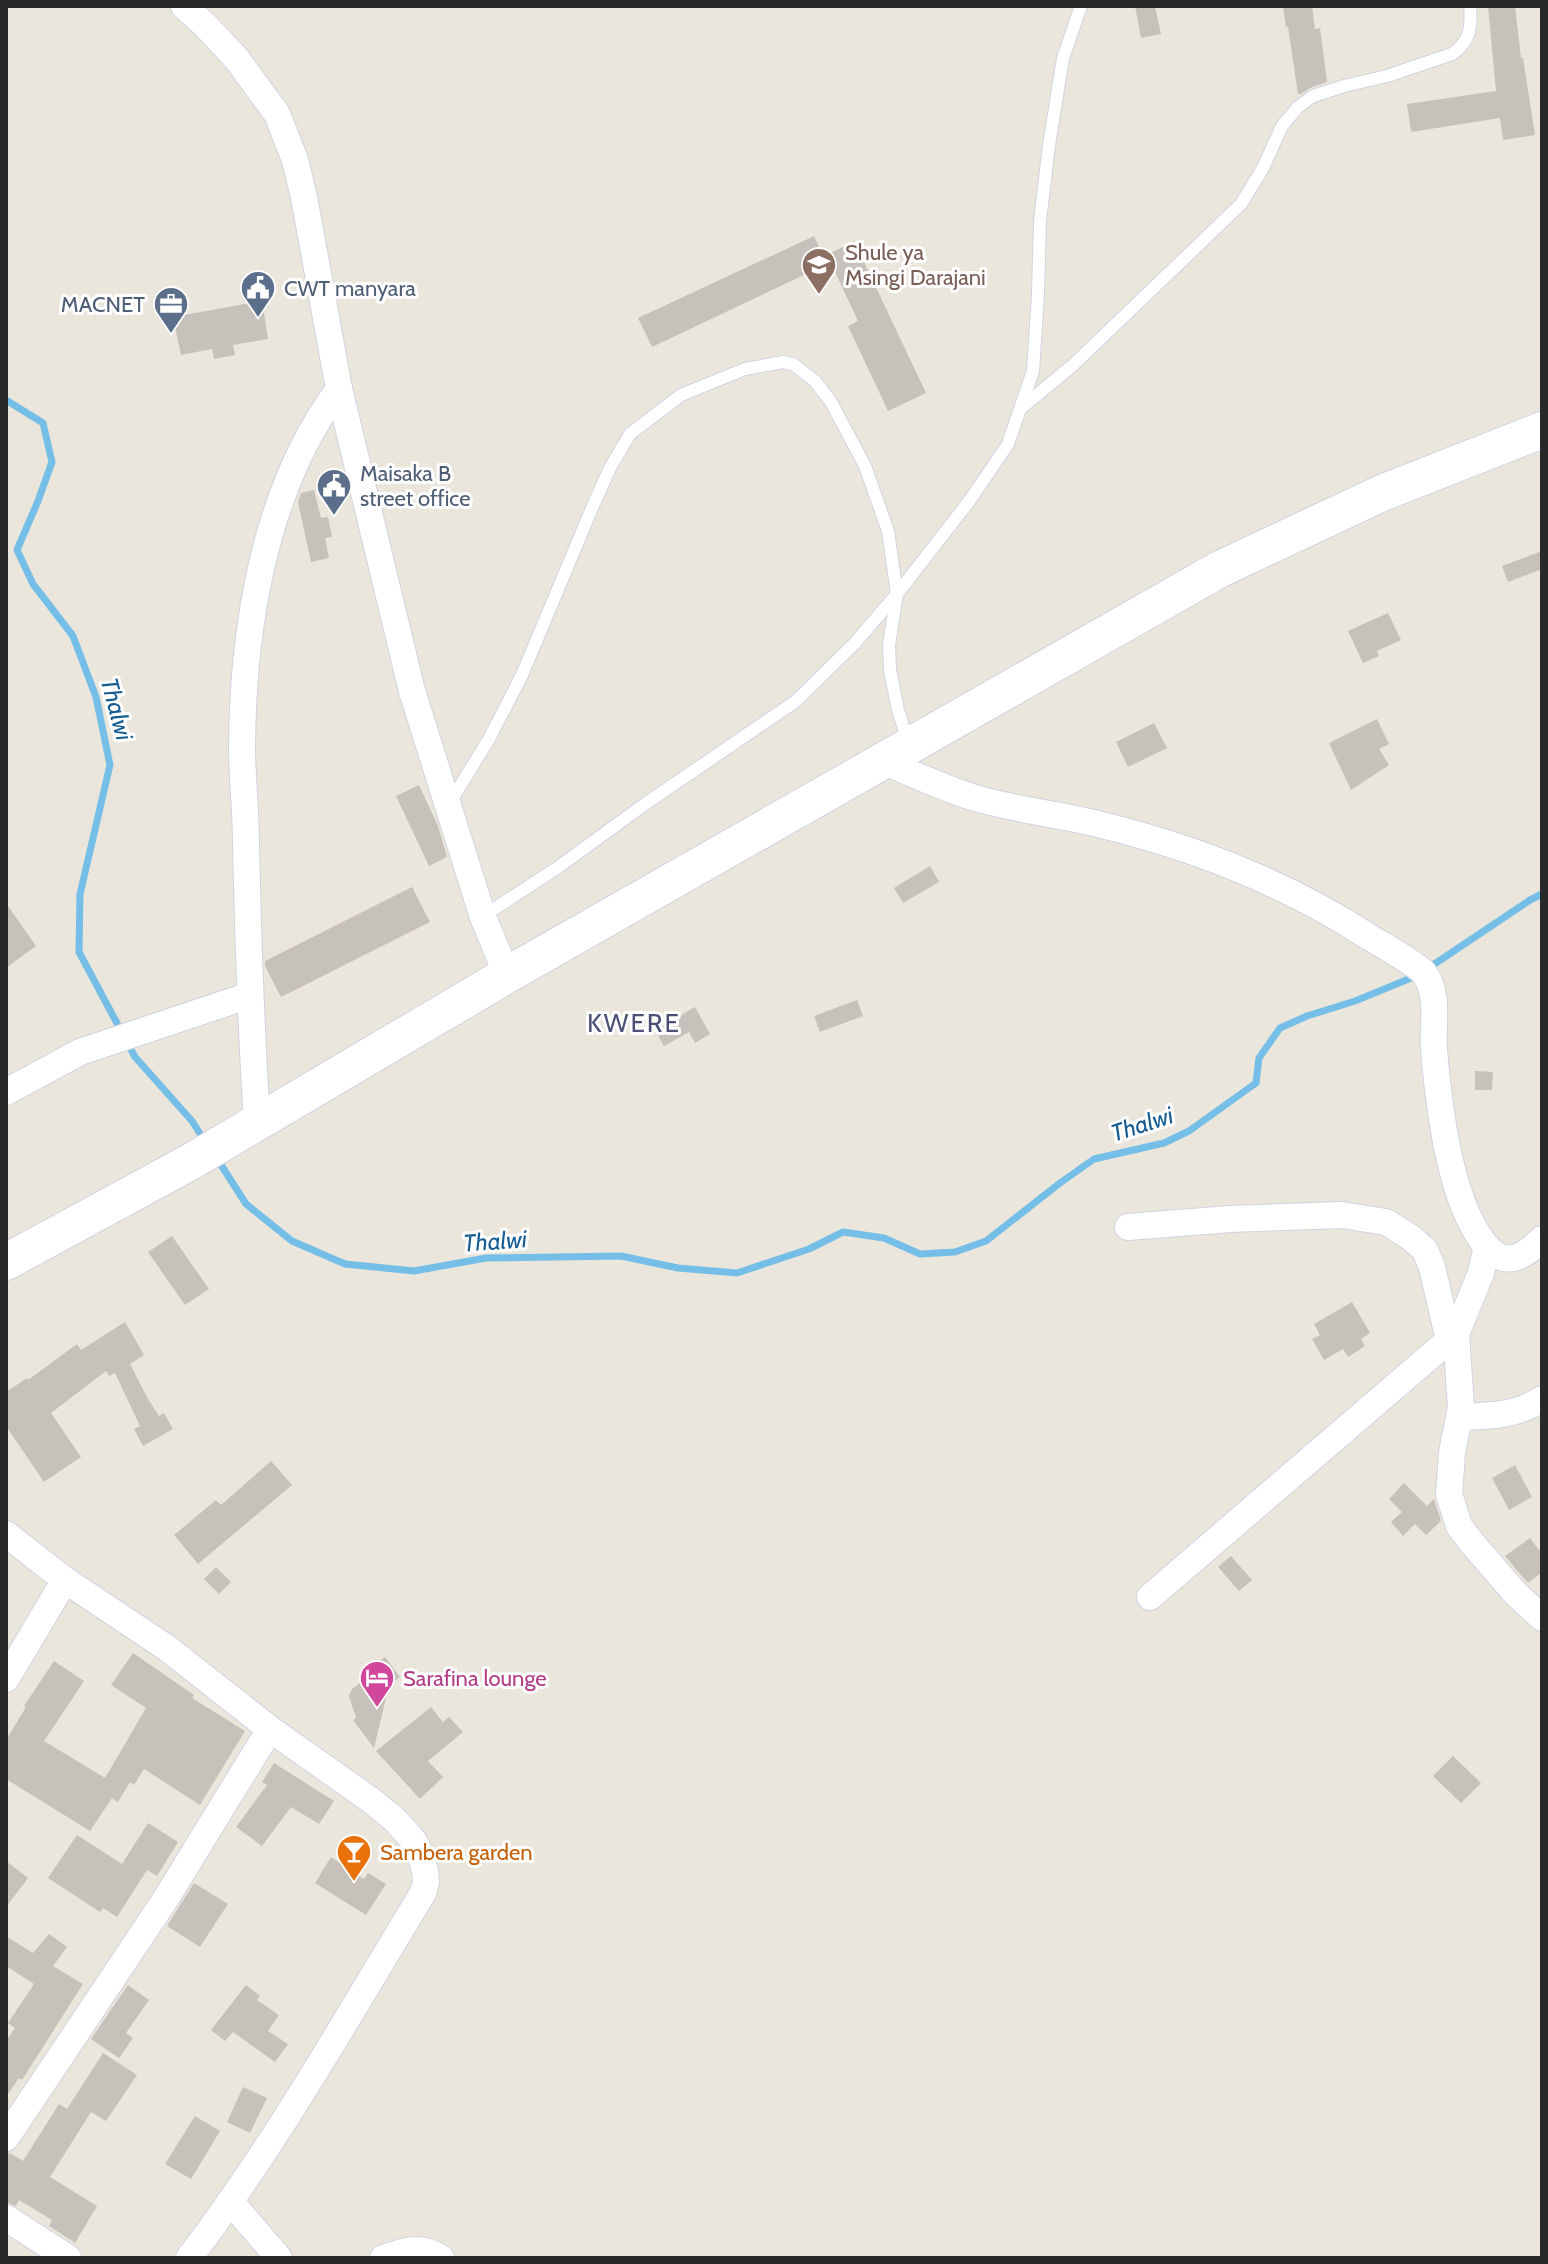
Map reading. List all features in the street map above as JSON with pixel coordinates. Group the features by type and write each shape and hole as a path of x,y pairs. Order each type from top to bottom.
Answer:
{"street":[{"path":"184,6 236,58 277,114 295,160 339,389 412,691 483,917 507,975"},
{"path":"243,1130 250,995 242,747 253,617 273,525 293,470 311,432 339,389"},
{"path":"6,1262 192,1161 507,975 1220,569 1382,493 1542,430"},
{"path":"895,753 972,797 1102,825 1175,846 1219,863 1303,899 1359,930 1423,972 1431,987 1434,1008 1434,1047 1442,1115 1466,1214 1487,1247 1506,1259 1519,1258 1542,1239"},
{"path":"6,1092 80,1052 250,995"},
{"path":"1128,1227 1342,1215 1386,1222 1425,1250 1452,1337 1461,1407 1450,1462 1449,1494 1459,1526 1516,1594 1542,1618"},
{"path":"1150,1597 1452,1337 1481,1273 1487,1247"},
{"path":"1459,1417 1495,1416 1528,1408 1542,1399"},
{"path":"6,1534 65,1580 167,1648 270,1729 314,1758 395,1820 413,1840 424,1862 426,1882 423,1893 294,2103 189,2258"},
{"path":"6,1679 65,1580"},
{"path":"6,2138 165,1900 270,1729"},
{"path":"230,2201 279,2258"},
{"path":"6,2218 68,2258"},
{"path":"383,2258 412,2248 441,2258"}],"lane":[{"path":"483,917 796,701 854,644 897,594 1001,455 1008,444 1033,371 1040,221 1049,145 1063,58 1081,6"},
{"path":"1021,408 1072,366 1241,204 1263,168 1282,126 1298,107 1313,96 1452,54 1460,49 1470,32 1470,6"},
{"path":"448,806 489,739 522,675 592,508 630,434 681,395 745,369 783,362 793,364 815,381 831,402 865,466 888,531 897,594 889,645 890,670 898,710 895,753"}],"building":[{"path":"1135,6 1155,6 1161,34 1141,38"},
{"path":"1283,6 1312,6 1315,29 1320,28 1327,82 1301,94 1298,94"},
{"path":"1488,6 1515,6 1535,135 1503,140 1500,118 1411,132 1407,104 1496,91"},
{"path":"814,236 827,264 652,347 638,318"},
{"path":"854,241 926,393 888,411 848,326 858,321 827,255"},
{"path":"262,301 268,339 233,345 235,355 214,359 212,349 181,355 173,317"},
{"path":"314,490 321,518 328,517 332,537 325,538 329,558 311,562 298,502 301,493"},
{"path":"1542,551 1542,569 1508,582 1502,566"},
{"path":"1388,613 1401,640 1377,651 1379,656 1363,663 1348,631"},
{"path":"1377,719 1389,744 1379,749 1389,765 1351,790 1329,743"},
{"path":"1154,723 1167,748 1128,767 1116,742"},
{"path":"419,785 438,826 447,857 429,866 396,796"},
{"path":"930,866 939,882 903,903 894,888"},
{"path":"412,887 430,922 281,997 265,961"},
{"path":"6,903 36,946 6,968"},
{"path":"857,1000 863,1016 820,1032 814,1016"},
{"path":"695,1007 710,1034 695,1043 689,1032 664,1046 655,1030"},
{"path":"1475,1071 1493,1072 1492,1090 1475,1090"},
{"path":"172,1236 209,1289 185,1305 148,1252"},
{"path":"1352,1302 1370,1333 1361,1339 1365,1346 1348,1357 1343,1349 1324,1360 1312,1339 1320,1335 1314,1324"},
{"path":"125,1322 144,1355 130,1364 159,1416 164,1413 173,1429 143,1446 134,1429 140,1426 115,1373 109,1376 106,1371 51,1413 81,1457 44,1482 6,1426 6,1392 77,1344 81,1350"},
{"path":"271,1461 292,1485 198,1564 174,1535 216,1500 221,1505"},
{"path":"1515,1465 1532,1497 1509,1510 1492,1478"},
{"path":"1404,1483 1427,1506 1434,1499 1441,1521 1426,1535 1415,1524 1403,1536 1391,1522 1402,1512 1389,1499"},
{"path":"1530,1538 1542,1554 1542,1572 1528,1583 1505,1556"},
{"path":"1231,1556 1252,1580 1239,1591 1218,1567"},
{"path":"216,1567 231,1582 219,1594 204,1579"},
{"path":"133,1653 194,1695 192,1698 245,1731 200,1805 144,1769 134,1785 130,1782 118,1802 112,1798 90,1831 6,1779 6,1740 54,1661 84,1681 44,1741 105,1778 146,1708 111,1685"},
{"path":"385,1657 400,1677 389,1685 374,1748 353,1720 356,1718 349,1696 352,1689 368,1677 364,1672"},
{"path":"431,1707 443,1722 449,1717 463,1732 428,1761 443,1777 420,1799 376,1751"},
{"path":"1453,1756 1481,1783 1461,1803 1433,1776"},
{"path":"274,1763 334,1801 319,1824 291,1807 262,1846 236,1827 267,1785 262,1782"},
{"path":"148,1823 178,1842 157,1876 147,1870 117,1917 103,1908 100,1912 48,1878 77,1835 122,1864"},
{"path":"331,1857 364,1879 368,1873 386,1884 366,1915 315,1883"},
{"path":"6,1861 28,1878 6,1907"},
{"path":"194,1883 228,1904 200,1947 167,1926"},
{"path":"49,1934 67,1947 53,1966 83,1984 22,2080 19,2078 6,2097 6,2041 15,2028 8,2023 34,1984 6,1966 6,1936 33,1953"},
{"path":"128,1985 149,2000 126,2033 133,2038 119,2058 91,2039"},
{"path":"246,1985 260,1996 257,2000 279,2015 268,2031 288,2044 275,2062 233,2032 225,2041 211,2030"},
{"path":"103,2053 137,2075 106,2121 91,2112 50,2177 97,2206 75,2243 49,2226 52,2220 19,2200 16,2206 6,2202 6,2154 10,2153 23,2161 59,2104 67,2109"},
{"path":"243,2087 267,2098 250,2133 227,2122"},
{"path":"195,2116 220,2131 191,2179 165,2164"}],"waterway":[{"name":"Thalwi","path":"6,400 43,423 52,462 17,550 33,584 73,636 96,697 110,765 80,894 79,952 135,1057 192,1121 204,1140"},
{"name":"Thalwi","path":"1427,969 1542,894"},
{"name":"Thalwi","path":"216,1157 246,1204 292,1241 345,1264 414,1271 486,1258 621,1256 678,1268 737,1273 809,1249 843,1232 884,1238 920,1254 955,1252 986,1241 1094,1159 1164,1143 1189,1131 1256,1083 1259,1058 1280,1028 1416,976"}],"place":[{"name":"Shule ya Msingi Darajani","path":"819,296"},
{"name":"CWT manyara","path":"258,319"},
{"name":"MACNET","path":"171,335"},
{"name":"Maisaka B street office","path":"334,517"},
{"name":"Sarafina lounge","path":"377,1709"},
{"name":"Sambera garden","path":"354,1883"}],"district":[{"name":"KWERE","path":"634,1023"}]}
